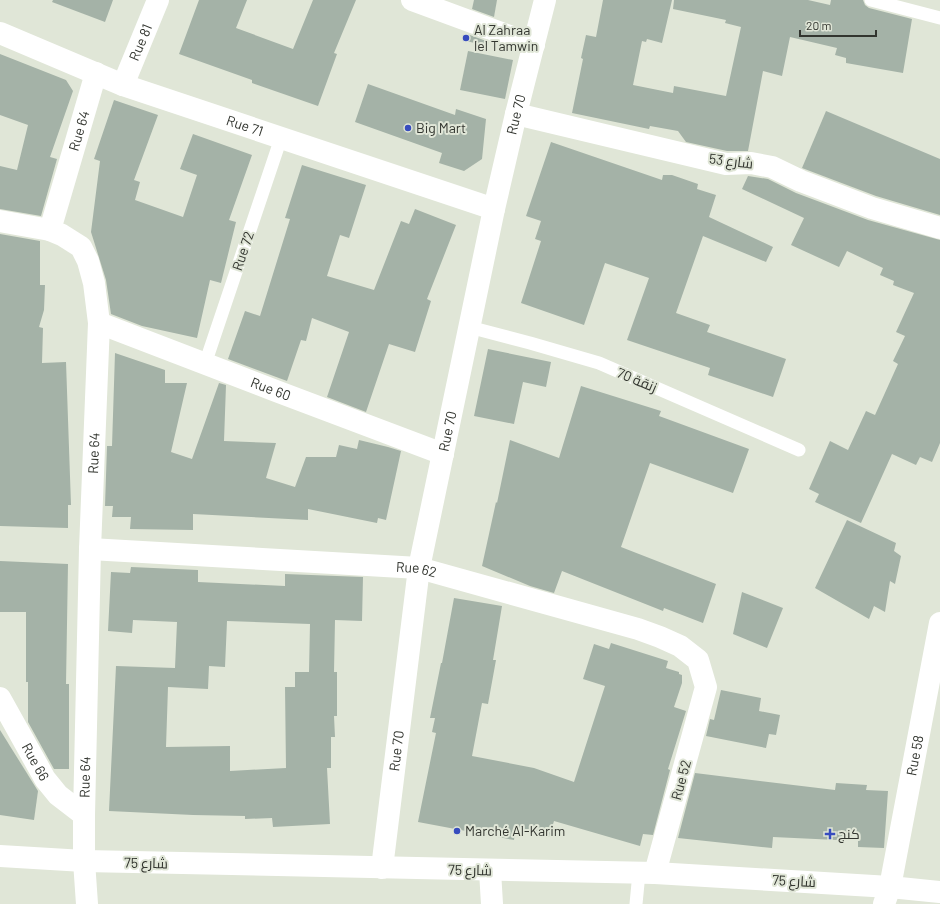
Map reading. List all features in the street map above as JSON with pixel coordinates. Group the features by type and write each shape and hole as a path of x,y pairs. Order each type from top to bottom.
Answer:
{"street":[{"name":"Rue 81","path":"123,84 158,0"},
{"name":"Rue 70","path":"382,868 419,568 494,209 545,0"},
{"path":"420,2 534,45"},
{"name":"Rue 71","path":"0,33 123,84 494,209"},
{"name":"Rue 64","path":"87,904 84,861 84,815 90,549 98,323 94,283 88,261 81,247 62,234 50,230 96,73"},
{"name":"شارع 53","path":"516,114 726,164 751,163 772,167 872,208 940,228"},
{"path":"0,221 50,230"},
{"name":"Rue 60","path":"98,323 443,454"},
{"name":"Rue 62","path":"90,549 419,568 638,629 660,637 680,646 698,660 706,687"},
{"name":"Rue 58","path":"887,895 940,623"},
{"name":"Rue 52","path":"647,873 706,687"},
{"name":"Rue 66","path":"0,698 45,779 58,795 84,815"},
{"name":"شارع 75","path":"0,856 84,861 490,871 647,873 887,895 940,892"},
{"path":"490,871 492,904"}],"lane":[{"path":"871,0 940,18"},
{"name":"Rue 72","path":"205,364 281,138"},
{"name":"زنقة 70","path":"469,327 599,363 799,450"},
{"path":"636,904 647,873"}],"building":[{"path":"53,0 113,0 105,22 52,2"},
{"path":"199,0 247,0 236,28 293,49 313,0 356,0 334,53 337,54 318,106 252,83 252,80 179,54"},
{"path":"474,0 497,0 494,17 472,9"},
{"path":"603,0 672,0 662,43 647,39 646,42 642,41 633,85 673,93 674,86 726,96 741,27 725,23 726,20 673,9 674,0 808,0 830,5 831,0 863,0 865,5 869,8 912,19 903,73 846,63 846,58 835,55 837,48 790,37 782,76 763,71 748,151 727,151 686,142 678,131 650,126 649,129 572,113 583,59 581,58 586,35 596,37"},
{"path":"467,34 489,42 488,46 466,41"},
{"path":"468,51 513,60 505,99 460,90"},
{"path":"0,54 66,80 73,91 50,157 57,159 41,216 0,209 0,166 17,170 28,125 0,115"},
{"path":"368,84 455,115 456,109 486,119 482,159 464,171 439,163 442,153 355,122"},
{"path":"114,100 158,115 134,180 140,182 135,200 183,217 197,175 180,169 193,134 252,155 229,220 236,222 221,283 210,280 197,338 142,326 111,314 106,280 91,232 100,161 94,159"},
{"path":"826,111 940,159 940,215 876,196 802,168"},
{"path":"551,142 662,180 663,175 672,175 698,184 697,189 716,195 709,217 773,247 766,262 703,236 676,313 710,325 707,332 786,359 773,397 708,375 710,368 627,340 649,278 605,263 584,325 521,303 541,241 535,239 541,221 526,216"},
{"path":"302,165 366,185 349,238 340,235 327,276 374,290 401,221 409,224 415,209 456,225 427,299 431,301 415,352 389,344 366,412 327,397 349,332 312,318 306,341 301,340 287,381 228,359 245,311 260,316 290,219 285,218"},
{"path":"748,176 768,179 796,193 868,220 940,240 940,443 932,462 920,457 916,465 892,454 861,523 815,502 819,494 809,489 830,441 848,450 866,411 875,415 898,364 893,361 905,336 896,332 914,293 893,285 894,281 880,275 883,268 847,251 839,267 791,245 804,218 742,189"},
{"path":"0,234 40,241 40,285 45,285 44,310 39,327 43,328 42,363 66,362 71,505 68,505 68,528 0,526"},
{"path":"488,349 551,362 546,387 523,382 514,424 474,416"},
{"path":"115,353 165,370 165,383 187,383 171,452 192,459 219,383 226,385 224,441 276,443 266,478 295,487 306,457 336,457 339,445 357,449 359,440 401,451 386,520 378,518 377,523 308,509 308,520 193,514 193,530 130,529 131,517 112,517 113,506 105,506 107,446 112,446"},
{"path":"581,386 661,411 659,416 749,449 733,493 650,463 621,547 716,584 703,623 664,608 663,611 562,571 554,593 530,586 482,566 510,440 559,458"},
{"path":"847,520 896,543 894,551 901,556 895,584 890,581 885,612 874,606 869,619 815,588"},
{"path":"0,561 68,564 66,684 69,684 69,769 54,769 28,722 28,682 26,682 26,612 0,612"},
{"path":"131,567 198,570 198,582 285,586 285,574 363,577 362,621 335,620 334,672 337,672 337,716 334,716 335,737 331,737 331,768 327,768 330,824 273,827 272,818 245,819 245,816 109,811 116,666 175,668 177,622 133,620 132,633 108,631 111,572 130,573","holes":["227,621 310,624 309,672 295,672 295,687 285,687 286,768 230,771 230,746 166,747 168,687 208,689 209,666 225,667"]},
{"path":"742,592 783,608 767,648 733,634"},
{"path":"454,598 502,606 493,660 496,660 488,704 482,703 472,756 534,768 574,782 605,686 583,679 594,644 609,649 611,643 668,661 666,668 679,672 679,674 682,675 682,683 674,707 686,711 668,769 670,770 653,835 643,834 640,846 554,821 549,837 515,831 514,840 418,822 436,733 432,732 435,718 430,718"},
{"path":"721,690 761,698 759,711 780,715 776,735 769,734 766,748 706,736 710,719 714,720"},
{"path":"0,730 38,791 34,820 0,815"},
{"path":"695,773 835,790 836,783 867,785 866,790 888,791 884,848 858,847 858,841 773,837 772,848 678,838"}],"place":[{"name":"Al Zahraa lel Tamwin","path":"466,38"},
{"name":"Big Mart","path":"408,128"},
{"name":"Marché Al-Karim","path":"457,831"},
{"name":"كنج","path":"830,834"}]}
